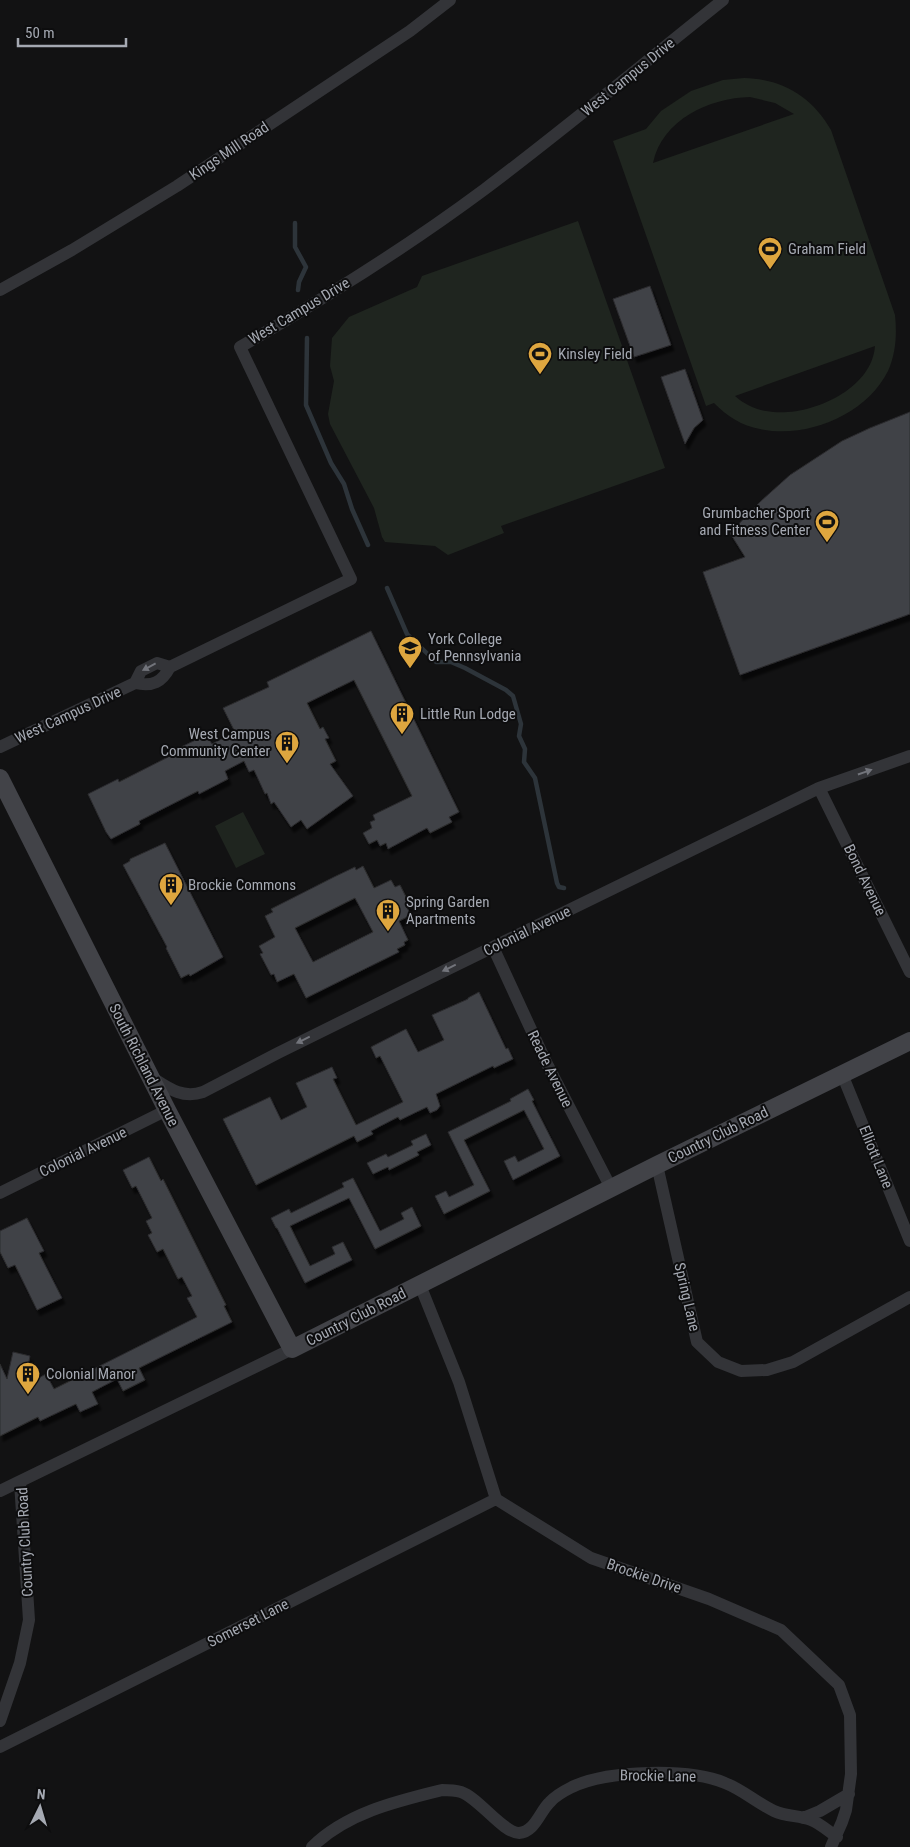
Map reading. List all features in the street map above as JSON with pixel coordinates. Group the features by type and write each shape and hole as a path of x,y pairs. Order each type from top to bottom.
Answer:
{"main road":[{"name":"South Richland Avenue","path":"0,778 149,1076 292,1349"},
{"name":"Country Club Road","path":"292,1349 657,1164 910,1041"}],"street":[{"name":"Kings Mill Road","path":"0,290 72,250 177,186 410,31 450,0"},
{"name":"West Campus Drive","path":"0,746 135,683 141,671 157,662 170,666 351,579 240,347 377,263 481,192 561,131 723,0"},
{"name":"Colonial Avenue","path":"149,1076 172,1091 181,1094 203,1092 278,1053 819,788 910,756"},
{"name":"Bond Avenue","path":"819,788 910,972"},
{"name":"Reade Avenue","path":"493,947 546,1062 611,1188"},
{"name":"Elliott Lane","path":"842,1074 910,1241"},
{"name":"Colonial Avenue","path":"0,1194 167,1110"},
{"name":"Spring Lane","path":"657,1164 698,1342 718,1362 741,1371 767,1370 793,1362 910,1297"},
{"path":"420,1285 458,1382 496,1499"},
{"name":"Country Club Road","path":"0,1720 20,1663 30,1620 20,1482 292,1349"},
{"path":"0,1492 20,1482"},
{"name":"Somerset Lane","path":"0,1747 496,1499"},
{"name":"Brockie Drive","path":"496,1499 591,1558 709,1599 781,1630 839,1685 850,1715 852,1754 849,1794 844,1816 834,1842"},
{"name":"Brockie Lane","path":"312,1847 334,1828 354,1818 376,1809 442,1790 462,1792 476,1801 507,1829 518,1833 525,1832 532,1827 549,1802 559,1794 588,1781 627,1774 685,1774 710,1778 737,1788 773,1811 803,1818 822,1825 834,1842"},
{"path":"803,1818 820,1811 849,1794"}],"shaded area":[{"name":"Graham Field","path":"758,79 784,86 805,99 823,118 831,130 895,315 896,336 893,357 888,371 878,387 850,411 815,427 778,431 760,429 747,426 735,420 714,403 706,406 613,141 646,129 661,111 691,91 723,80","holes":["750,97 775,103 794,114 653,163 658,148 666,135 677,123 690,114 719,102 734,98","875,346 871,362 862,376 850,388 817,406 799,411 766,411 749,406 735,396"]},
{"name":"Kinsley Field","path":"578,221 665,468 501,526 504,533 448,555 435,546 385,542 374,508 330,424 328,414 334,381 330,366 332,338 349,317 417,287 422,276"},
{"path":"243,812 265,854 236,868 215,826"}],"building":[{"path":"650,286 671,345 634,357 613,299"},
{"path":"685,369 703,420 694,428 685,444 661,377"},
{"name":"Grumbacher Sport and Fitness Center","path":"910,412 910,614 740,675 703,572 745,557 730,533 790,475 842,441"},
{"path":"371,631 459,812 449,817 452,822 430,833 427,828 388,849 386,843 380,846 377,840 369,844 363,833 372,828 370,822 375,820 373,815 412,796 354,680 307,703 320,729 323,727 329,738 325,739 336,761 330,764 353,796 307,829 301,820 291,827 274,802 271,804 254,770 249,772 244,761 225,771 228,779 199,794 198,791 139,821 140,824 111,839 88,794 118,779 119,782 178,752 177,749 206,735 212,744 235,732 223,708 269,687 267,682"},
{"name":"Brockie Commons","path":"165,843 223,957 190,976 189,974 181,978 167,947 123,865 130,861 130,859"},
{"name":"Spring Garden Apartments","path":"363,866 374,888 391,880 395,887 400,885 410,905 406,906 411,915 399,921 408,940 404,942 405,945 397,949 399,952 306,998 294,974 277,982 274,974 271,975 260,954 263,953 259,946 275,937 265,916 273,912 271,909 334,877 355,867 356,870","holes":["355,898 373,932 313,962 295,928"]},
{"path":"479,992 506,1049 508,1048 513,1059 494,1068 493,1066 436,1094 440,1106 437,1110 430,1113 427,1107 400,1120 398,1117 371,1131 373,1134 357,1142 354,1136 256,1185 223,1119 270,1097 281,1120 307,1107 296,1083 332,1067 337,1078 333,1079 356,1125 403,1102 380,1056 376,1058 371,1047 406,1029 418,1052 444,1040 432,1015"},
{"path":"528,1089 534,1100 532,1101 560,1156 513,1180 504,1161 515,1156 518,1162 544,1149 524,1110 464,1140 490,1191 444,1214 435,1196 446,1191 449,1197 474,1185 448,1132 511,1101 510,1099"},
{"path":"426,1134 431,1145 417,1152 419,1155 389,1170 388,1167 373,1174 367,1163 386,1154 388,1157 413,1145 411,1141"},
{"path":"149,1157 161,1181 163,1179 226,1305 224,1306 232,1322 139,1368 145,1380 123,1391 117,1379 92,1392 98,1404 80,1412 76,1404 40,1421 38,1417 0,1436 0,1364 7,1379 13,1352 30,1356 24,1386 46,1374 54,1389 197,1317 187,1298 192,1296 182,1277 178,1279 163,1249 157,1252 148,1235 152,1233 146,1221 152,1218 136,1186 132,1188 123,1170"},
{"path":"353,1178 380,1231 404,1219 401,1213 412,1207 421,1226 375,1249 349,1198 290,1226 310,1266 335,1254 332,1247 343,1242 352,1260 305,1283 271,1218 289,1209 291,1213 344,1187 342,1183"},
{"path":"27,1218 44,1251 39,1253 62,1298 37,1310 15,1265 8,1268 0,1252 0,1231"}],"waterway":[{"path":"295,223 295,247 306,267 299,282 298,290"},
{"path":"307,338 306,405 331,463 344,484 352,509 368,545"},
{"path":"387,588 407,634 436,662 451,662 465,668 506,690 513,696 521,724 519,736 525,749 524,762 535,778 557,883 559,887 564,888"}],"place":[{"name":"Graham Field","path":"770,270"},
{"name":"Kinsley Field","path":"540,375"},
{"name":"Grumbacher Sport and Fitness Center","path":"827,543"},
{"name":"York College of Pennsylvania","path":"410,669"},
{"name":"Little Run Lodge","path":"402,735"},
{"name":"West Campus Community Center","path":"287,764"},
{"name":"Brockie Commons","path":"171,906"},
{"name":"Spring Garden Apartments","path":"388,932"},
{"name":"Colonial Manor","path":"28,1395"}]}
